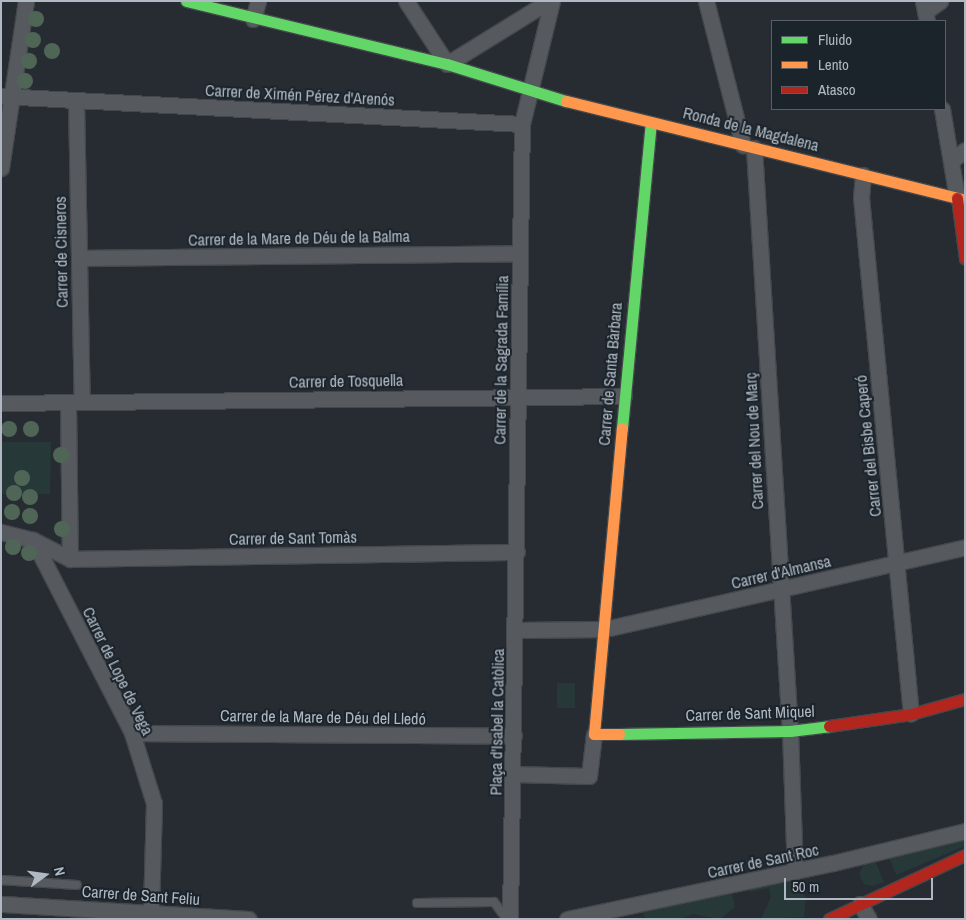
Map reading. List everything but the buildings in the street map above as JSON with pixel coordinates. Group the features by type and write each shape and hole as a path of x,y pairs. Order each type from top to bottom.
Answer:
{"main road":[{"name":"Ronda de la Magdalena","path":"186,1 253,19 446,64 528,92 961,199"},
{"name":"Carrer de Santa Bàrbara","path":"605,629 624,396 651,122"},
{"path":"961,199 965,258"},
{"path":"594,734 605,629"},
{"name":"Carrer de Sant Miquel","path":"594,734 790,731 911,714 965,699"},
{"path":"829,919 965,855"}],"street":[{"path":"1,168 6,96 26,1"},
{"path":"253,19 258,1"},
{"path":"406,1 446,64 550,1"},
{"path":"528,92 550,1"},
{"name":"Carrer del Nou de Març","path":"706,1 748,146 781,591 790,731 795,871"},
{"path":"925,11 940,1"},
{"name":"Carrer de la Sagrada Família","path":"516,630 522,124 528,92"},
{"name":"Carrer de Ximén Pérez d'Arenós","path":"6,96 522,124"},
{"name":"Carrer de Cisneros","path":"70,559 79,258 76,101"},
{"path":"942,110 951,161 961,199"},
{"path":"951,161 965,150"},
{"name":"Carrer del Bisbe Caperó","path":"863,175 861,197 911,714"},
{"name":"Carrer de la Mare de Déu de la Balma","path":"79,258 520,253"},
{"name":"Carrer de Tosquella","path":"1,403 624,396"},
{"path":"1,532 33,540 70,559"},
{"name":"Carrer de Lope de Vega","path":"33,540 132,732 154,803 150,913"},
{"name":"Carrer d'Almansa","path":"605,629 781,591 965,548"},
{"name":"Carrer de Sant Tomàs","path":"70,559 516,552"},
{"name":"Plaça d'Isabel la Catòlica","path":"509,919 516,630 605,629"},
{"name":"Carrer de la Mare de Déu del Lledó","path":"132,732 514,736"},
{"path":"514,774 589,776 594,734"},
{"name":"Carrer de Sant Roc","path":"567,919 795,871 965,831"},
{"name":"Carrer de Sant Feliu","path":"1,904 98,914 150,913 249,919"},
{"path":"860,904 869,919"}],"lane":[{"path":"1,880 76,885"},
{"path":"417,903 494,902 509,919"}],"shaded area":[{"path":"1,442 51,442 50,494 1,494"},
{"path":"557,683 575,683 575,708 557,708"},
{"path":"965,835 965,846 896,875 889,857"},
{"path":"875,860 884,882 872,886 864,884 859,874 863,866"},
{"path":"784,881 796,884 806,897 804,917 761,919 771,897 769,888 751,892 747,889"},
{"path":"732,893 735,907 720,919 693,914 681,919 645,919 643,912"}],"traffic: fast":[{"path":"186,1 447,64 566,101"},
{"path":"622,428 651,122"},
{"path":"619,734 790,731 829,726"}],"traffic: slow":[{"path":"566,101 965,200"},
{"path":"619,734 594,734 622,428"}],"traffic: jam":[{"path":"957,198 965,258"},
{"path":"829,726 911,714 965,699"},
{"path":"829,919 965,855"}]}
